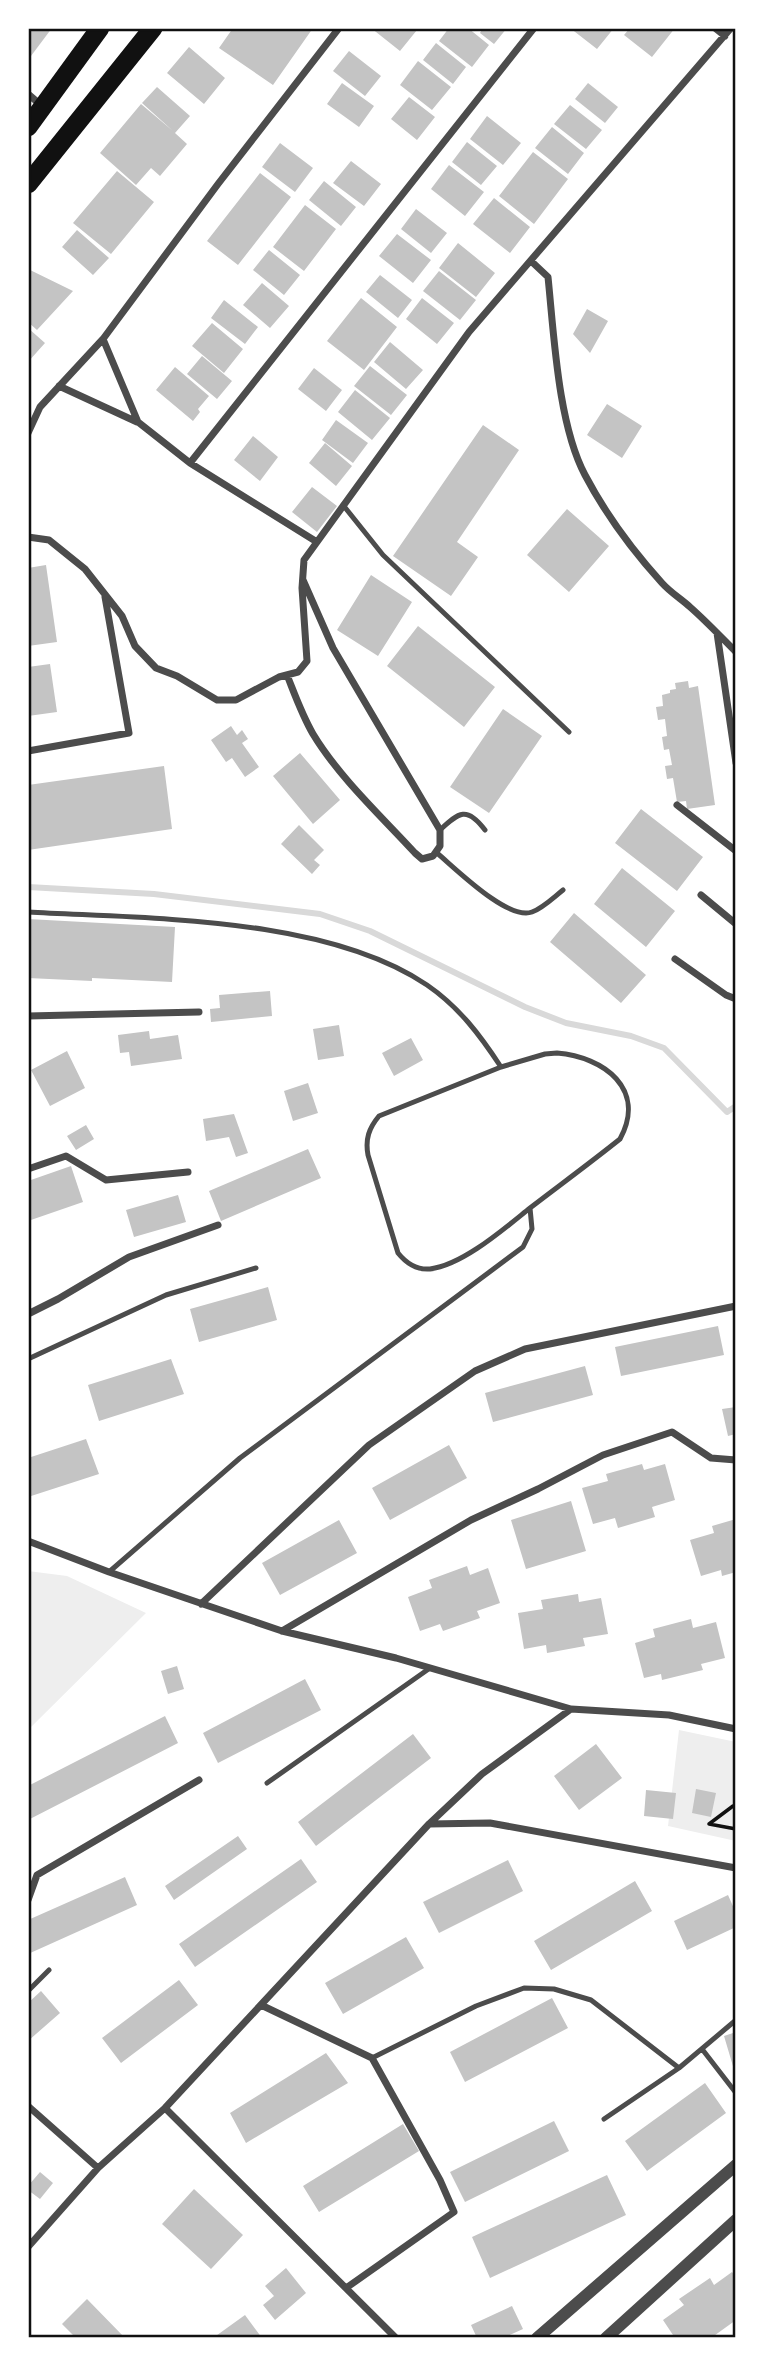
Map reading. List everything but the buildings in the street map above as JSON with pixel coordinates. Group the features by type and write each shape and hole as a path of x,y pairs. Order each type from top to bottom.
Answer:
{"highway":[{"path":"83,52 87,28"},
{"path":"28,127 35,100 83,52 100,28"},
{"path":"28,184 153,28"}],"street":[{"path":"28,433 40,407 103,339 339,28"},
{"path":"190,463 534,28"},
{"path":"715,28 725,36"},
{"path":"28,537 49,540 85,569 122,616 135,646 156,668 177,676 217,700 236,700 260,686 298,672 307,661 302,580 304,560 470,332 731,28"},
{"path":"531,261 548,277 564,402 572,440 584,474 617,525 664,586 736,652"},
{"path":"103,339 138,422"},
{"path":"59,386 138,422 190,463 317,541"},
{"path":"287,675 314,736 340,770 415,853 426,860 436,853 440,846 440,830 333,648 302,580"},
{"path":"28,751 129,733 104,593"},
{"path":"717,633 736,763"},
{"path":"677,805 736,850"},
{"path":"701,895 736,925"},
{"path":"676,959 726,995 736,999"},
{"path":"28,1016 199,1012"},
{"path":"28,1169 66,1156 106,1180 188,1172"},
{"path":"28,1314 129,1257 218,1225"},
{"path":"201,1604 369,1445 475,1371 525,1349 736,1306"},
{"path":"282,1631 471,1520 603,1455 672,1432 711,1458 736,1460"},
{"path":"28,1541 108,1572 282,1631 430,1668 571,1709 669,1715 736,1729"},
{"path":"28,2246 98,2168 165,2108 429,1824 482,1774 571,1709"},
{"path":"28,1900 37,1875 199,1780"},
{"path":"429,1824 490,1823 736,1868"},
{"path":"261,2005 372,2058 440,2180 454,2212 346,2288"},
{"path":"28,2106 98,2168"},
{"path":"165,2108 396,2338"},
{"path":"537,2338 736,2165"},
{"path":"606,2338 736,2220"}],"lane":[{"path":"343,505 383,555 569,732"},
{"path":"440,830 455,816 467,814 475,817 485,830"},
{"path":"436,853 475,886 501,904 522,913 535,911 563,890"},
{"path":"28,912 250,928 294,935 360,951 406,972 447,1000 480,1035 501,1067"},
{"path":"545,1054 580,1056 610,1072 617,1080 627,1101 628,1121 620,1139 494,1237 438,1267 417,1268 398,1253 368,1155 368,1133 379,1116 501,1067 545,1054"},
{"path":"108,1572 240,1458 523,1247 532,1229 530,1208"},
{"path":"28,1359 166,1295 257,1268"},
{"path":"267,1783 430,1668"},
{"path":"28,1991 49,1970"},
{"path":"372,2058 476,2006 524,1988 554,1989 591,2000 679,2068"},
{"path":"604,2119 679,2068 736,2020"},
{"path":"702,2049 736,2093"}],"path":[{"path":"736,1807 733,1806 709,1824 736,1829"}],"shaded area":[{"path":"28,1571 67,1576 146,1613 28,1730"},
{"path":"679,1730 736,1742 736,1841 668,1826"}],"waterway":[{"path":"28,887 154,894 320,914 370,931 525,1007 566,1023 631,1036 664,1048 727,1112 736,1106"}]}
